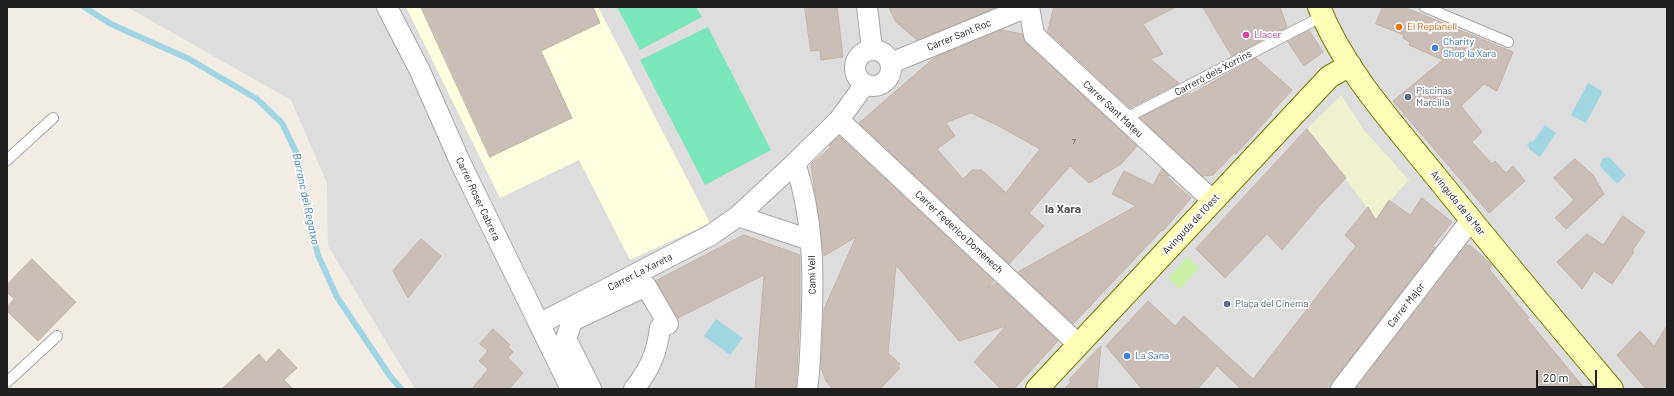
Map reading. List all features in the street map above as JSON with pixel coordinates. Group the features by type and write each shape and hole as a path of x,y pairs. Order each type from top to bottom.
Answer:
{"main road":[{"name":"Avinguda de la Mar","path":"1321,11 1350,65 1387,118 1612,389"},
{"name":"Avinguda de l'Oest","path":"1037,389 1329,77 1350,65"}],"street":[{"name":"Carrer Roser Cabrera","path":"387,7 420,72 461,164 571,389"},
{"path":"867,7 872,49"},
{"name":"Carrer Sant Roc","path":"891,63 1028,7"},
{"name":"Carrer Sant Mateu","path":"1028,7 1034,35 1213,201"},
{"path":"872,49 884,53 891,63 892,69 887,80 876,86 865,84 856,76 855,64 861,54 872,49"},
{"name":"Carrer La Xareta","path":"539,324 711,235 738,216 795,164 839,120 865,84"},
{"name":"Carrer Federico Domenech","path":"839,120 1078,344"},
{"name":"Camí Vell","path":"795,164 804,192 810,240 816,388"},
{"path":"738,216 810,240"},
{"name":"Carrer Major","path":"1341,389 1471,220"},
{"path":"590,389 566,339 572,321 646,286 668,324 660,328 657,348 646,374 634,389"}],"lane":[{"path":"1425,7 1508,42"},
{"name":"Carreró dels Xorrins","path":"1124,119 1321,11"},
{"path":"7,160 53,118"},
{"path":"7,382 57,336"}],"shaded area":[{"path":"127,7 1667,7 1667,389 415,389 328,246 327,183 291,100"},
{"path":"406,7 598,7 710,223 630,260 579,160 500,198"},
{"path":"1341,95 1364,130 1409,180 1376,219 1307,129"}],"green space":[{"path":"617,7 696,7 702,17 640,50"},
{"path":"708,27 771,150 705,185 640,60"},
{"path":"1187,257 1199,268 1180,289 1168,278"}],"water":[{"path":"1588,83 1601,90 1602,93 1586,123 1571,115"},
{"path":"1545,125 1556,133 1540,157 1527,146 1530,141 1533,142"},
{"path":"1609,157 1626,175 1617,184 1600,166 1602,159"},
{"path":"716,319 743,338 730,355 704,336"}],"building":[{"path":"421,7 593,7 600,23 541,51 572,118 490,157"},
{"path":"805,7 837,7 843,57 821,60 820,50 811,51"},
{"path":"889,7 997,7 917,40 896,22"},
{"path":"1054,7 1176,7 1143,24 1163,54 1150,59 1179,83 1130,108 1048,32"},
{"name":"Llacer","path":"1203,7 1280,7 1287,27 1232,56"},
{"path":"1383,7 1404,7 1513,52 1497,91 1484,84 1461,106 1482,132 1472,142 1492,164 1495,161 1506,173 1513,166 1525,181 1489,213 1393,101 1443,60 1409,45 1410,42 1403,38 1404,35 1376,24"},
{"path":"1002,30 1022,34 1026,43 1137,146 1121,164 1089,183 1070,166 1029,213 1044,226 1009,264 859,123 934,58","holes":["971,113 999,126 1040,149 1006,193 982,170 972,170 963,179 937,149 955,136 946,123"]},
{"path":"1309,30 1323,52 1304,66 1288,42"},
{"path":"1256,58 1292,90 1236,154 1235,152 1213,175 1202,176 1140,118 1189,93 1191,94"},
{"path":"1307,129 1346,178 1323,202 1282,250 1267,234 1225,278 1196,249"},
{"path":"839,136 994,281 987,288 996,283 1058,341 1014,389 1001,389 974,362 1006,326 959,341 896,265 888,353 900,364 898,367 900,368 880,389 833,389 826,381 821,368 824,309 856,237 824,256 811,164 831,147 829,145"},
{"path":"1575,159 1593,175 1604,194 1566,229 1555,218 1574,200 1554,178"},
{"path":"1162,169 1169,176 1166,176 1191,198 1163,231 1162,230 1073,324 1018,272 1136,206 1112,194 1124,171 1153,185"},
{"path":"1422,198 1452,222 1432,247 1436,247 1332,382 1330,389 1241,389 1217,366 1198,389 1142,389 1106,346 1148,301 1175,326 1184,316 1253,379 1356,246 1345,235 1368,207 1376,220 1389,200 1410,215"},
{"path":"1623,216 1645,232 1632,251 1634,252 1612,284 1594,271 1582,289 1557,262 1587,234 1603,245"},
{"path":"744,235 800,255 800,312 796,389 755,389 764,275 678,318 656,281"},
{"path":"421,239 441,256 408,298 393,271"},
{"path":"1467,245 1471,246 1492,265 1489,269 1529,318 1527,319 1585,389 1356,389"},
{"path":"32,259 76,302 38,341 7,311 7,307 14,299 7,292 7,285"},
{"path":"1667,326 1667,389 1646,389 1617,355 1640,331 1654,346"},
{"path":"493,329 510,345 508,347 513,352 508,358 523,373 509,389 472,389 488,369 479,361 488,351 480,344"},
{"path":"1101,346 1097,389 1064,389 1071,382 1069,380"},
{"path":"279,349 297,368 284,380 293,389 222,389 259,354 266,362"}],"waterway":[{"name":"Barranc del Regatxo","path":"84,7 111,24 189,59 257,99 282,123 298,156 310,222 318,255 337,297 390,376 401,389"}],"place":[{"name":"El Replanell","path":"1399,27"},
{"name":"Llacer","path":"1246,35"},
{"name":"Charity Shop la Xara","path":"1435,48"},
{"name":"Piscinas Marcilla","path":"1408,97"},
{"name":"Plaça del Cinema","path":"1227,304"},
{"name":"La Sana","path":"1127,356"}],"district":[{"name":"la Xara","path":"1063,209"}]}
